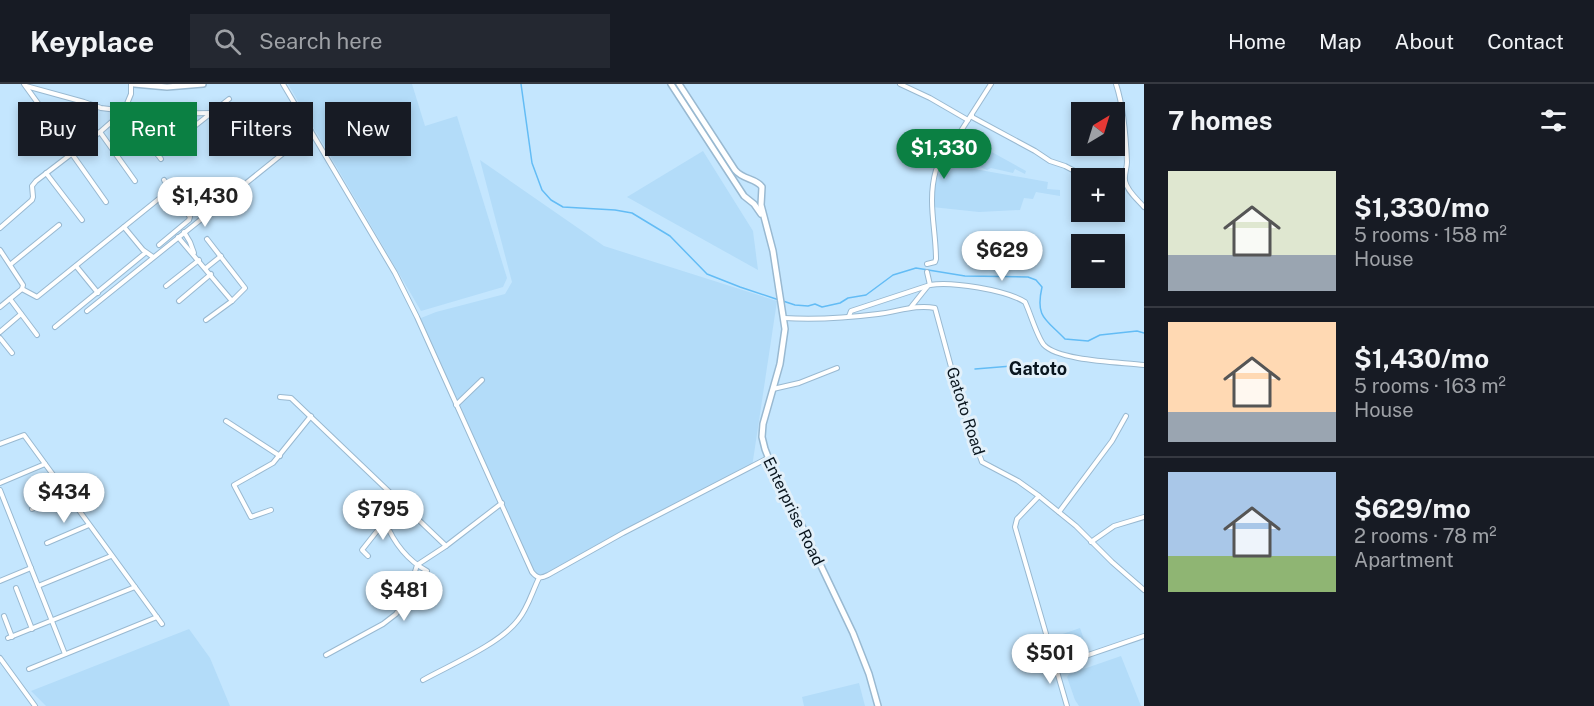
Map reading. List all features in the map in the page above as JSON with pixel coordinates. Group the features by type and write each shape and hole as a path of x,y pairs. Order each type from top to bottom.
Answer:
{"main road":[{"path":"133,84 167,87 203,84"},
{"path":"671,84 746,198 763,218"},
{"path":"679,84 735,170 741,176 761,185 763,218"},
{"path":"742,191 744,184 750,181"},
{"path":"750,200 757,200 761,196"},
{"name":"Enterprise Road","path":"763,218 774,251 785,329 773,389 767,404 762,437 768,458 853,633 869,674 878,706"}],"street":[{"path":"128,102 133,84"},
{"path":"284,84 294,102"},
{"path":"900,84 968,120"},
{"path":"927,264 936,259 931,214 933,180 936,170 991,84"},
{"path":"1116,84 1121,102 1126,152 1125,180 1131,192 1144,207"},
{"path":"25,85 95,107 110,109"},
{"path":"25,85 37,102"},
{"path":"225,102 229,99"},
{"path":"971,114 985,126 1035,151 1053,163 1071,169"},
{"path":"197,125 209,115"},
{"path":"110,123 100,132 135,181"},
{"path":"313,134 395,273 532,573 539,578"},
{"path":"0,228 32,200 32,186 69,156"},
{"path":"73,156 106,202"},
{"path":"87,311 280,156"},
{"path":"46,173 82,220"},
{"path":"159,245 190,219 164,180"},
{"path":"22,289 37,297 171,189"},
{"path":"11,264 59,225"},
{"path":"124,227 148,261"},
{"path":"184,232 194,254"},
{"path":"178,237 232,302"},
{"path":"206,320 232,302 245,288 207,239"},
{"path":"0,250 23,285 22,289 0,307"},
{"path":"143,252 153,257"},
{"path":"55,327 143,252"},
{"path":"206,268 221,256"},
{"path":"166,286 199,260"},
{"path":"76,266 98,292"},
{"path":"911,307 928,285 927,272"},
{"path":"179,301 211,274"},
{"path":"849,316 851,311 928,285 942,283 1008,294 1024,302 1046,347 1075,358 1144,365"},
{"path":"10,299 37,335"},
{"name":"Gatoto Road","path":"784,318 835,319 893,312 911,307 936,309 963,411 982,462 1018,481 1039,496 1076,526 1144,590"},
{"path":"0,332 21,314"},
{"path":"0,338 12,353"},
{"path":"773,389 799,383 837,368"},
{"path":"456,405 482,380"},
{"path":"280,397 291,398 446,546"},
{"path":"271,510 250,517 234,485 280,456 311,416"},
{"path":"1059,512 1112,441 1126,416"},
{"path":"226,421 280,456"},
{"path":"0,444 24,435 162,624"},
{"path":"423,680 467,657 513,627 520,618 539,578 768,458"},
{"path":"0,483 45,464"},
{"path":"0,490 65,654"},
{"path":"32,509 67,495"},
{"path":"1039,496 1017,519 1015,527 1067,706"},
{"path":"368,556 362,550 398,500"},
{"path":"326,655 383,624 396,614 407,598 417,566 502,503"},
{"path":"1091,542 1114,526 1144,517"},
{"path":"385,521 408,557 417,566 427,570"},
{"path":"47,543 89,525"},
{"path":"38,586 111,555"},
{"path":"0,581 31,568"},
{"path":"4,616 10,638 135,587"},
{"path":"16,588 32,629"},
{"path":"29,669 157,617"},
{"path":"1056,666 1144,636"},
{"path":"0,658 35,706"}],"shaded area":[{"path":"288,84 412,84 425,126 457,116 507,278 503,287 421,311 330,156 411,156 411,102 325,102 325,147 313,127 313,102 299,102"},
{"path":"961,135 1026,171 1025,174 1015,169 1013,173 991,168 987,170 961,158 957,142"},
{"path":"703,151 753,231 758,270 627,197"},
{"path":"480,160 604,246 777,301 752,467 543,579 538,579 533,574 416,320 436,312 505,294 512,282"},
{"path":"946,164 1048,182 1047,189 1060,190 1060,196 1036,192 1033,199 1024,198 1020,210 979,212 932,207 936,177"},
{"path":"1080,628 1089,654 1066,662 1061,659 1054,637"},
{"path":"189,629 210,658 230,706 46,706 31,691"},
{"path":"1121,656 1141,706 1079,706 1067,677 1069,674"},
{"path":"859,683 865,706 804,706 802,697"}],"waterway":[{"path":"521,84 532,163 542,190 551,200 563,207 632,213 670,236 707,274 779,300"},
{"path":"783,301 795,305 815,304 822,307 840,303 848,298 866,295 893,275 916,268 965,276 1028,277 1036,280 1042,287 1041,312 1065,339 1088,341 1100,335 1137,331 1144,333"},
{"path":"975,369 1036,364"}],"district":[{"name":"Gatoto","path":"1038,369"}]}
